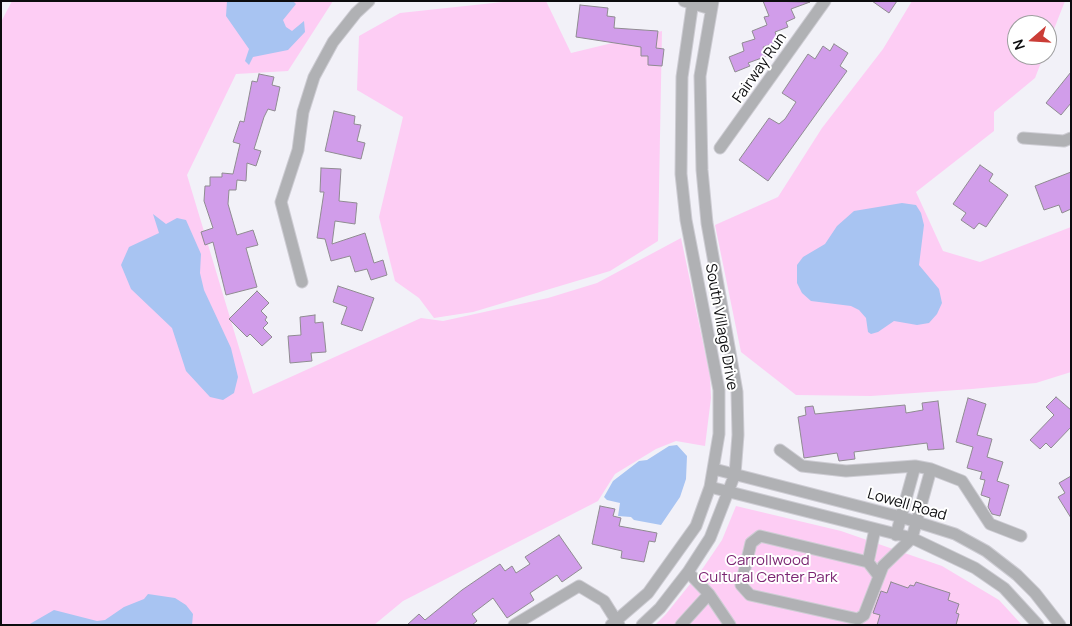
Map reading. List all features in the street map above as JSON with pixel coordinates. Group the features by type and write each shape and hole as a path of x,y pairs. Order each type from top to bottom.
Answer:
{"street":[{"path":"302,282 281,202 298,150 303,112 314,77 333,42 356,13 369,1"},
{"path":"690,2 712,5"},
{"name":"South Village Drive","path":"615,624 648,593 678,554 696,526 710,488 719,434 719,390 686,220 681,174 682,77 690,2"},
{"name":"Fairway Run","path":"720,148 824,2"},
{"name":"South Village Drive","path":"642,625 660,608 688,572 710,538 735,474 738,435 738,392 707,222 702,170 700,76 712,5"},
{"path":"1023,138 1064,142 1071,138"},
{"path":"780,450 802,466 846,471 915,466 931,469 962,481 990,524 1021,536"},
{"path":"896,534 915,466"},
{"name":"Lowell Road","path":"714,469 901,517 954,534 986,551 1023,581 1060,625"},
{"path":"878,575 868,562 760,536 751,543 741,585 750,595 858,619 864,615 883,566 912,538 931,469"},
{"name":"Lowell Road","path":"710,488 912,538 976,568 1004,588 1030,613 1038,625"},
{"path":"868,562 875,529"},
{"path":"688,572 710,594 730,625"},
{"path":"514,625 580,586 604,601 615,624"},
{"path":"681,625 710,594"},
{"path":"1030,613 1045,621 1047,625"}],"green space":[{"path":"12,1 333,1 288,71 236,74 187,175 253,394 421,318 443,321 548,298 597,283 681,238 710,376 711,398 705,446 676,441 656,449 615,474 598,501 403,601 374,625 1,625 1,22"},
{"path":"512,1 546,1 571,53 662,31 658,241 610,271 473,312 434,318 419,298 395,281 379,217 403,117 357,90 359,36 400,13"},
{"path":"912,1 1065,1 1057,21 1057,15 1007,15 1007,65 1040,65 1035,78 994,112 994,131 916,192 943,251 980,262 1071,227 1071,372 1036,383 972,389 871,396 796,395 741,352 715,225 778,197 822,128 883,49"},
{"name":"Carrollwood Cultural Center Park","path":"736,506 841,531 942,566 999,600 1022,625 655,625 703,568 722,540"}],"water":[{"path":"227,1 293,1 296,4 283,20 286,27 292,31 304,21 305,32 288,50 253,57 249,65 245,61 249,49 226,16"},
{"path":"902,203 916,205 921,213 924,225 919,265 939,289 942,303 937,314 929,323 917,325 894,321 878,332 871,334 868,332 866,318 859,310 851,306 811,301 802,293 797,283 797,265 803,257 825,244 837,226 854,211"},
{"path":"153,214 166,224 177,218 186,220 201,254 200,273 204,290 231,348 238,377 234,393 223,400 210,397 186,371 172,328 131,289 121,265 129,247 159,233"},
{"path":"677,445 687,456 686,479 680,497 661,525 634,520 631,517 618,516 620,503 607,500 604,497 613,481 639,461 647,460 669,446"},
{"path":"148,594 175,598 186,605 193,614 192,625 28,625 54,610 97,621 105,620 124,607 144,599"}],"building":[{"path":"763,1 810,2 791,9 795,18 786,22 788,27 775,32 779,42 763,47 767,56 748,63 750,66 735,72 729,57 744,51 742,43 755,39 752,31 767,25 764,17 769,16"},
{"path":"872,1 897,1 889,13"},
{"path":"580,5 608,8 607,16 615,17 614,28 658,31 656,48 664,49 662,66 648,65 648,56 641,56 641,47 576,37"},
{"path":"834,44 848,53 840,66 847,71 768,181 739,160 769,118 779,124 785,119 796,102 782,93 808,54 815,59 823,46 830,51"},
{"path":"1071,72 1071,103 1061,115 1046,103"},
{"path":"259,74 274,77 272,85 280,87 275,111 268,109 264,117 254,149 261,151 256,166 247,163 246,181 237,180 236,190 229,190 228,204 237,235 253,230 258,245 246,248 257,287 226,295 213,242 205,245 201,232 213,228 204,201 205,186 210,186 210,177 222,177 222,173 233,174 240,144 233,142 240,121 244,122 252,81 257,82"},
{"path":"334,111 355,116 354,124 361,125 357,141 365,143 361,159 325,151"},
{"path":"980,165 993,174 989,181 1008,195 986,227 979,223 974,229 961,220 966,213 953,204"},
{"path":"321,168 341,169 339,201 357,203 355,224 335,221 332,244 365,233 374,263 383,260 387,275 371,280 367,269 355,272 350,256 331,261 325,239 317,238 324,192 320,192"},
{"path":"1071,172 1071,209 1062,213 1059,205 1044,210 1035,186"},
{"path":"338,286 374,298 362,331 341,324 347,307 333,302"},
{"path":"257,291 269,303 261,311 267,317 265,320 268,323 263,328 272,337 262,346 250,334 247,337 229,319"},
{"path":"315,315 315,323 323,322 326,352 311,353 312,361 290,363 288,336 301,335 300,317"},
{"path":"1056,397 1071,410 1071,427 1051,448 1046,443 1040,449 1030,440 1054,415 1046,407"},
{"path":"968,398 986,404 977,435 992,439 987,457 1003,462 997,481 1009,485 1000,516 992,514 988,507 990,498 981,495 985,480 980,479 982,472 967,468 973,447 956,442"},
{"path":"938,401 944,449 928,450 927,443 854,452 855,459 839,461 837,453 804,458 798,417 806,415 805,407 813,406 815,414 905,405 906,413 923,410 922,403"},
{"path":"1071,476 1071,518 1058,497 1065,493 1059,483"},
{"path":"600,506 615,509 613,516 621,518 619,526 657,533 655,542 649,541 644,562 621,558 622,551 592,544"},
{"path":"559,535 582,568 562,582 557,575 530,593 534,600 507,618 493,598 472,614 477,621 472,625 407,625 419,614 425,620 462,590 500,564 505,571 512,566 516,573 530,564 525,557"},
{"path":"891,582 908,588 910,585 914,586 916,582 950,593 948,600 959,604 956,613 959,614 956,625 877,625 880,615 873,613 881,591 887,593"}]}
